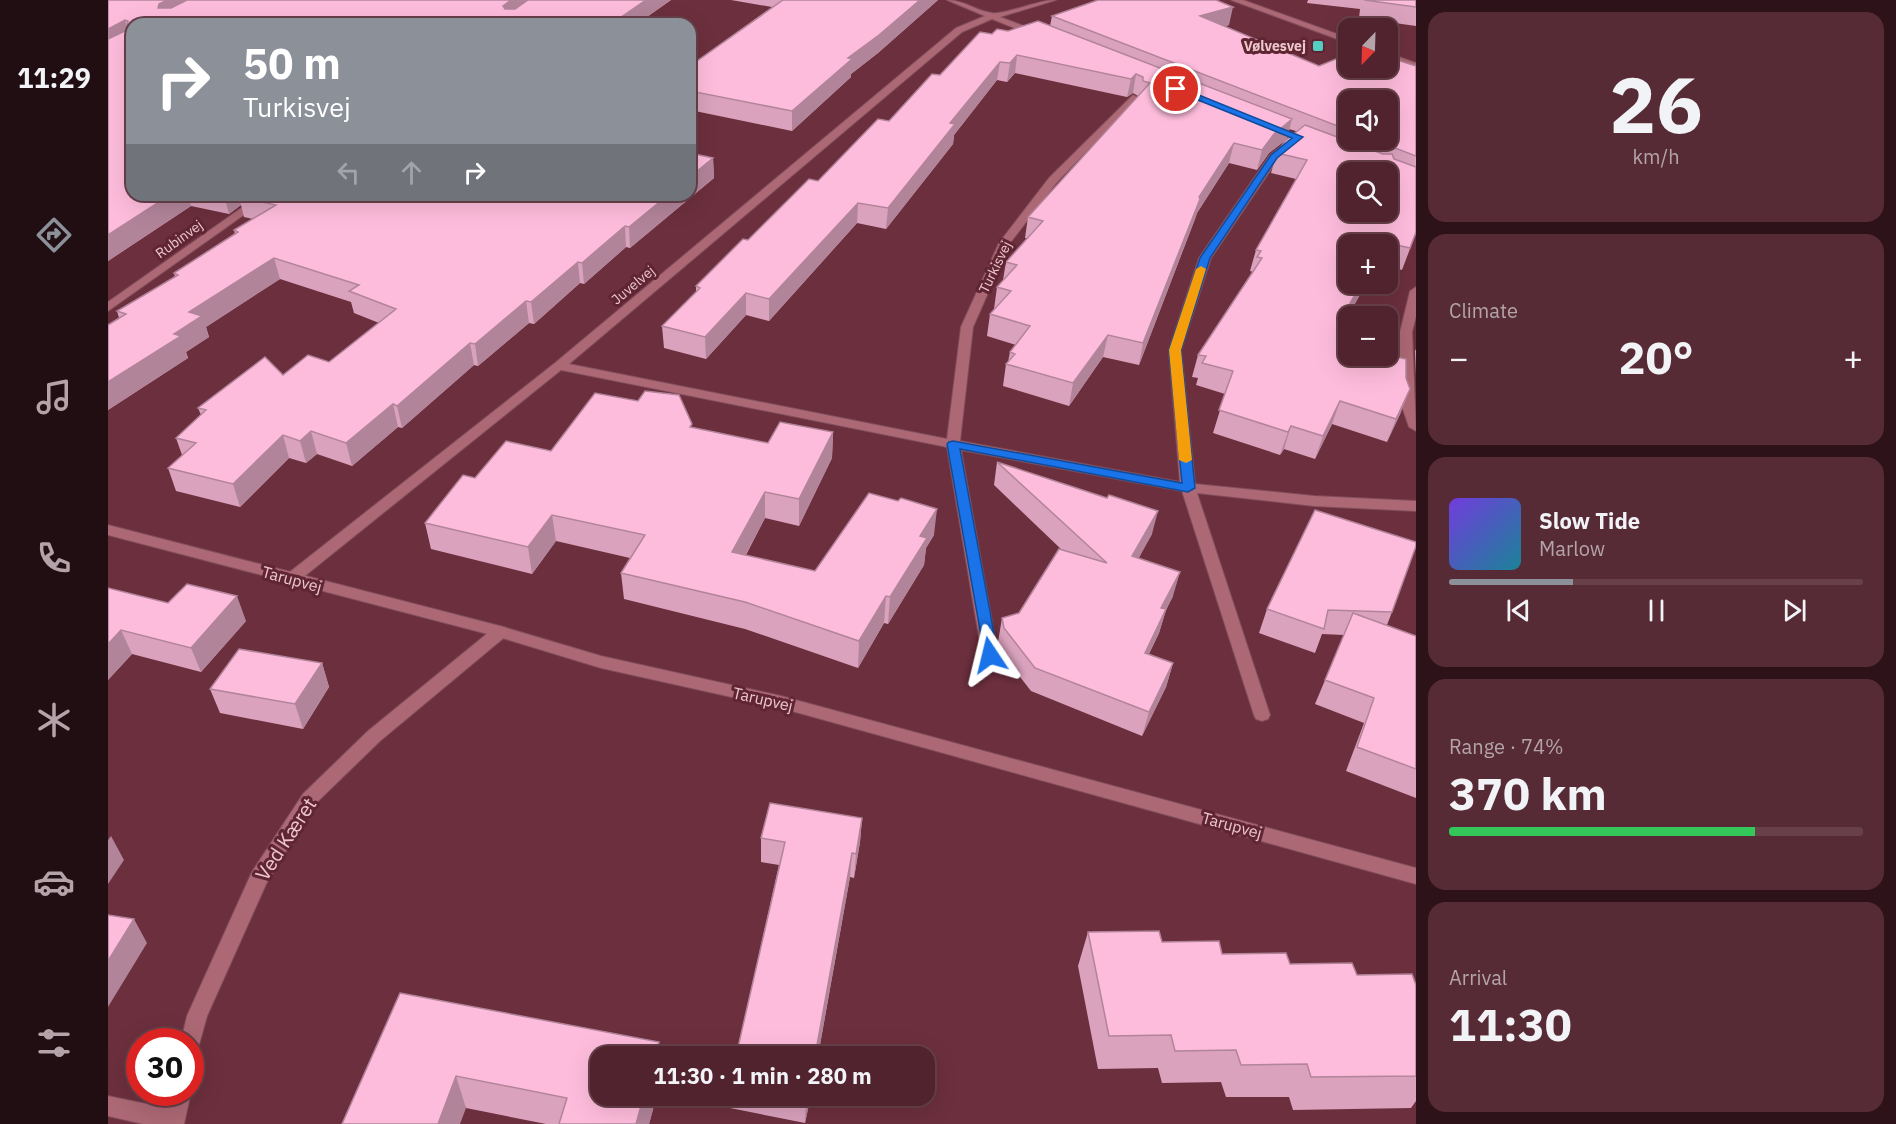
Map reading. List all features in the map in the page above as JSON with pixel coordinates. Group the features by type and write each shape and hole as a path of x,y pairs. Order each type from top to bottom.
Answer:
{"street":[{"path":"951,0 1050,39"},
{"path":"993,16 1052,0"},
{"path":"1235,0 1338,37"},
{"name":"Juvelvej","path":"291,579 559,366 959,30 993,16"},
{"path":"1398,60 1416,66"},
{"name":"Turkisvej","path":"990,655 953,444 967,327 1005,243 1053,180 1133,98"},
{"path":"1262,715 1188,488 1175,350 1205,258 1274,157 1293,135"},
{"name":"Rubinvej","path":"108,306 258,201"},
{"path":"1416,291 1406,332 1407,400 1416,427"},
{"path":"559,366 1188,488 1314,501 1416,506"},
{"name":"Tarupvej","path":"108,530 500,632 601,662 781,702 1416,876"},
{"name":"Ved Kæret","path":"194,1028 197,1016 259,878 309,799 374,736 500,632"},
{"path":"108,1106 173,1122 177,1106"}],"building":[{"path":"108,0 167,0 159,4 158,8 171,8 187,0 511,0 503,6 505,9 515,9 528,0 646,0 620,18 126,18 126,20 108,29"},
{"path":"783,0 920,0 848,58 852,59 792,111 696,92 696,62"},
{"path":"1098,0 1216,0 1233,7 1200,16 1319,66 1338,58 1338,78 1398,78 1398,60 1416,66 1416,156 1398,149 1398,90 1338,90 1338,126 1052,16"},
{"path":"1364,0 1416,0 1416,7"},
{"path":"1038,21 1292,119 1274,134 1262,150 1234,143 1199,197 1143,343 1108,335 1073,383 1006,364 1015,354 1010,352 1030,326 990,314 1011,291 997,287 1017,265 1006,262 1043,221 1028,217 1150,83 1143,81 1143,77 1136,74 1131,79 1017,55 1010,63 1000,62 950,123 955,124 888,208 858,203 769,299 746,293 705,337 662,326 700,288 696,286 743,239 748,240 809,179 818,181 878,119 889,121 932,74 940,75 980,32 992,34 997,29 1008,31"},
{"path":"126,30 126,201 161,201 108,235 108,39"},
{"path":"1305,125 1338,137 1338,150 1372,150 1392,154 1394,159 1416,167 1416,232 1410,248 1398,245 1398,234 1338,234 1338,294 1355,294 1349,306 1338,306 1338,366 1398,366 1398,357 1406,359 1406,378 1410,389 1396,419 1340,401 1323,436 1291,426 1288,432 1219,410 1233,371 1202,363 1206,356 1198,355 1262,258 1257,257 1261,251 1256,250 1307,160 1277,153 1285,141"},
{"path":"696,154 713,158 696,172"},
{"path":"258,201 661,201 629,227 625,226 582,263 578,262 531,302 526,301 475,344 470,343 397,406 393,404 346,443 311,431 300,441 283,435 233,484 168,468 196,443 176,438 206,410 198,408 265,357 283,375 308,355 329,362 396,309 349,291 359,285 274,258 189,312 202,316 174,334 181,336 108,382 108,325 126,314 117,311 178,275 174,273 238,232 234,230 276,205"},
{"path":"645,391 679,395 692,424 690,427 768,443 780,422 833,432 799,499 765,492 732,552 815,571 869,493 898,501 901,498 937,509 920,536 927,538 890,597 886,596 859,641 745,602 621,573 645,535 552,515 528,547 425,523 463,475 475,478 506,441 551,451 595,393 638,401"},
{"path":"997,462 1107,498 1109,495 1158,511 1132,556 1180,572 1161,608 1166,609 1145,653 1173,663 1149,712 1035,668 1004,628 1002,618 1019,613 1059,549 1107,563"},
{"path":"1315,510 1416,542 1392,612 1328,610 1324,629 1267,609"},
{"path":"187,584 237,596 191,648 121,630 108,644 108,588 168,603"},
{"path":"1353,613 1416,636 1416,769 1357,747 1374,698 1325,680"},
{"path":"239,649 322,663 295,704 210,689"},
{"path":"770,803 862,818 856,854 852,853 817,1046 738,1046 785,842 761,838"},
{"path":"108,915 134,919 108,961"},
{"path":"1159,931 1162,942 1219,941 1222,954 1286,953 1290,964 1352,963 1357,975 1412,974 1416,985 1416,1076 1311,1077 1307,1064 1241,1065 1236,1050 1175,1051 1171,1035 1109,1036 1088,932"},
{"path":"400,993 659,1042 658,1046 590,1046 590,1106 641,1106 636,1124 559,1124 567,1098 456,1076 438,1124 342,1124"}],"slow traffic":[{"path":"1186,460 1175,350 1201,269"}],"place":[{"name":"Vølvesvej","path":"1318,46"}],"route":[{"path":"990,655 953,444 1188,488 1175,350 1205,258 1274,157 1299,137 1176,89"}]}
